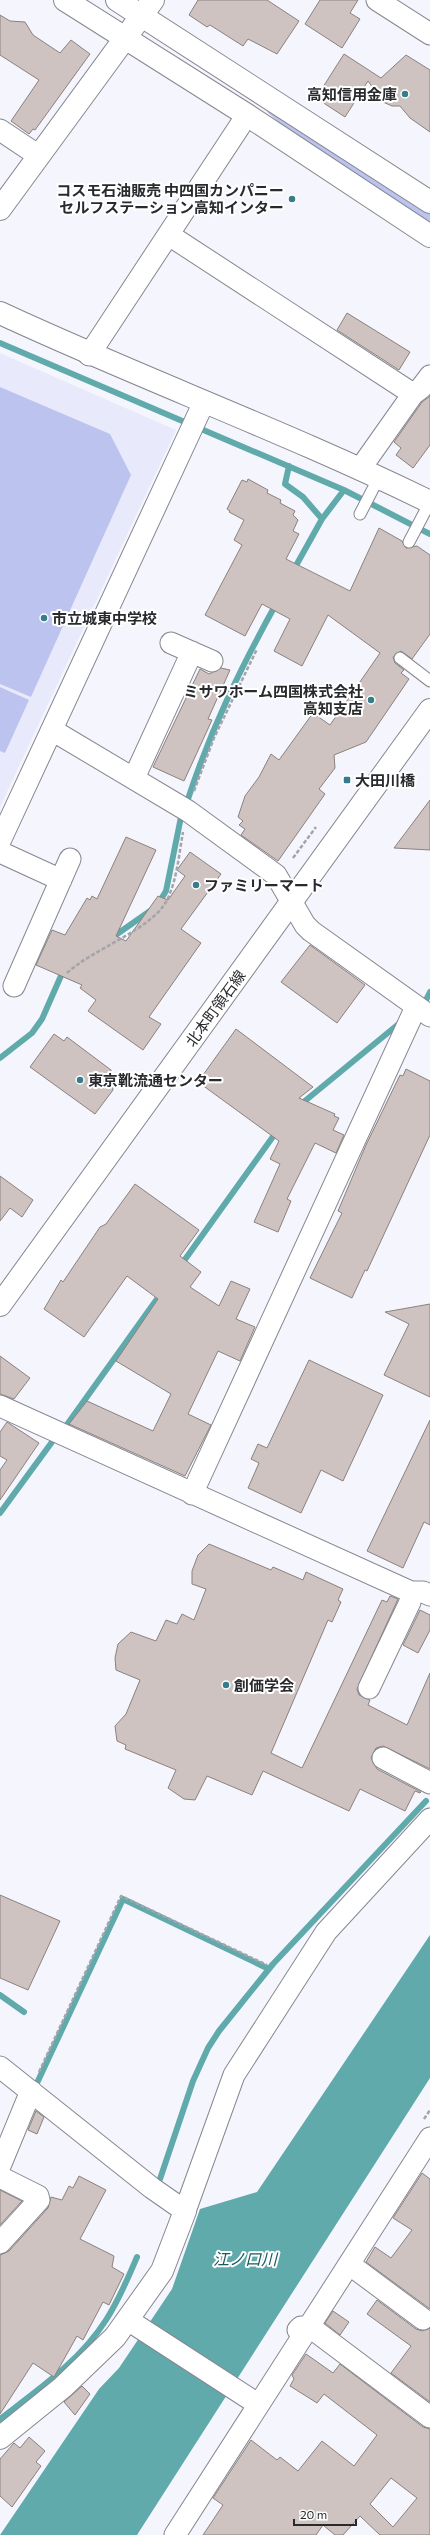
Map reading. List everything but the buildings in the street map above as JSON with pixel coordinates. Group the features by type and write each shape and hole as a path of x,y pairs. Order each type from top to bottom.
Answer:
{"street":[{"path":"65,0 247,115 430,236"},
{"path":"117,0 148,8 430,202"},
{"path":"377,0 404,7 430,34"},
{"path":"0,209 148,8"},
{"path":"89,355 247,115"},
{"path":"0,130 39,156"},
{"path":"169,235 413,394"},
{"path":"0,313 89,355 196,420 370,480 427,507"},
{"path":"370,480 413,394 421,388 430,376"},
{"path":"0,841 196,420"},
{"path":"172,643 212,661"},
{"path":"134,778 192,652"},
{"name":"北本町領石線","path":"0,1305 430,710"},
{"path":"52,730 188,811 276,875 292,903 311,931 423,1012 192,1494"},
{"path":"0,852 61,880"},
{"path":"14,986 70,859"},
{"path":"0,1406 192,1494 421,1594"},
{"path":"369,1688 410,1602 421,1594"},
{"path":"383,1758 430,1783"},
{"path":"0,2438 63,2387 115,2337 134,2324 162,2271 238,2069 326,1932 430,1819"},
{"path":"0,2067 152,2188 185,2211"},
{"path":"0,2166 30,2091"},
{"path":"175,2535 430,2138"},
{"path":"0,2177 38,2196 39,2200 0,2243"},
{"path":"349,2264 423,2320"},
{"path":"134,2324 244,2396"},
{"path":"162,2535 244,2396 288,2340 301,2327 310,2327 430,2416"}],"lane":[{"path":"360,514 370,480"},
{"path":"410,542 427,507"},
{"path":"400,658 430,681"}],"path":[{"path":"293,858 316,827"},
{"path":"30,2091 121,1896 267,1965"}],"shaded area":[{"path":"268,110 430,214 430,225 309,148 267,112"},
{"name":"市立城東中学校","path":"0,353 176,430 0,807"},
{"name":"市立城東中学校","path":"0,387 110,434 131,475 31,697 0,684"},
{"path":"0,687 29,700 5,753 0,751"}],"water":[{"name":"江ノ口川","path":"430,1935 430,2078 137,2535 0,2535 99,2389 119,2368 172,2289 200,2209 257,2192"}],"waterway":[{"path":"0,343 344,490 430,534"},
{"path":"289,466 285,484 303,497 322,519 293,571"},
{"path":"322,519 344,490"},
{"path":"188,799 216,724 250,652 276,604"},
{"path":"158,904 166,891 181,817"},
{"path":"110,939 150,911"},
{"path":"0,1058 32,1033 42,1019 64,969"},
{"path":"425,1002 430,992"},
{"path":"300,1105 401,1022"},
{"path":"181,1265 277,1131"},
{"path":"66,1426 162,1292"},
{"path":"0,1513 52,1442"},
{"path":"160,2179 193,2081 208,2048 219,2031 273,1964 426,1801"},
{"path":"37,2083 123,1899 269,1969"},
{"path":"0,1995 24,2012"},
{"path":"0,2419 58,2374 96,2335 115,2305 137,2257"}],"place":[{"name":"高知信用金庫","path":"405,94"},
{"name":"コスモ石油販売 中四国カンパニー セルフステーション高知インター","path":"292,199"},
{"name":"市立城東中学校","path":"44,618"},
{"name":"ミサワホーム四国株式会社 高知支店","path":"371,700"},
{"name":"大田川橋","path":"347,780"},
{"name":"ファミリーマート","path":"196,885"},
{"name":"東京靴流通センター","path":"80,1080"},
{"name":"創価学会","path":"226,1685"}]}
